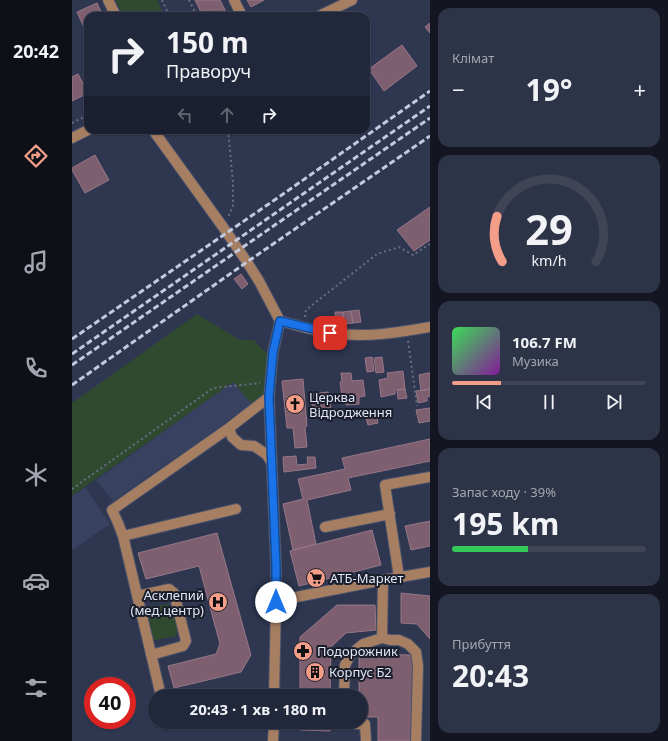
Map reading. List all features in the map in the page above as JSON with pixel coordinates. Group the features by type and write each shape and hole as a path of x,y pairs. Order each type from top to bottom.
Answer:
{"street":[{"path":"108,0 114,12"},
{"path":"234,0 240,12"},
{"path":"327,12 352,0"},
{"path":"72,138 84,132"},
{"path":"156,134 221,224 254,274 280,321 273,352 269,397 276,566 274,689"},
{"path":"280,321 330,333 359,336 398,333 430,327"},
{"path":"159,689 123,536 112,510 229,428 269,397"},
{"path":"229,428 232,437 241,445 254,446 266,454 272,464"},
{"path":"399,577 385,486 430,477"},
{"path":"123,536 236,509"},
{"path":"325,527 390,514"},
{"path":"276,602 430,572"},
{"path":"382,638 383,580"},
{"path":"137,596 169,589 174,593 186,641 183,646 151,655"},
{"path":"344,689 345,665 351,654 363,644 382,638 399,640 408,644 416,652 418,666 416,741"},
{"path":"273,741 274,729"},
{"path":"365,729 366,741"}],"path":[{"path":"162,0 168,12"},
{"path":"188,0 195,12"},
{"path":"72,123 84,116"},
{"path":"221,224 228,217 232,206 233,182 228,134"},
{"path":"304,327 306,310 377,254 399,247 413,255 430,244"},
{"path":"408,340 417,406"},
{"path":"72,489 213,388 270,383"}],"shaded area":[{"path":"234,381 252,404 113,501 96,480"},
{"path":"85,487 110,524 72,550 72,496"}],"green space":[{"path":"115,0 157,0 162,10 158,12 121,12"},
{"path":"197,314 240,340 254,340 268,355 266,396 252,404 233,382 72,496 72,403"},
{"path":"168,604 173,608 179,629 176,636 151,641 143,608"}],"building":[{"path":"195,0 220,0 226,12 201,12"},
{"path":"247,0 264,0 251,7"},
{"path":"97,3 101,12 84,12 84,27 77,12"},
{"path":"430,23 430,33 425,27"},
{"path":"402,45 417,66 384,91 370,68"},
{"path":"78,74 84,85 84,95 72,101 72,77"},
{"path":"95,155 109,180 85,193 72,168"},
{"path":"430,207 430,240 414,251 397,230"},
{"path":"241,274 248,284 242,289 234,279"},
{"path":"359,310 361,322 353,323 351,311"},
{"path":"351,311 353,323 344,324 343,312"},
{"path":"335,312 343,312 344,324 336,325"},
{"path":"372,357 374,371 367,372 365,358"},
{"path":"382,357 384,372 376,373 374,358"},
{"path":"403,371 405,389 395,390 395,394 381,397 379,380 388,378 387,373"},
{"path":"341,373 351,373 352,381 363,380 365,396 359,397 359,404 346,405 345,397 342,397 340,382 342,381"},
{"path":"430,373 430,389 421,391 419,375"},
{"name":"Церква Відродження","path":"303,379 307,426 305,427 307,447 295,448 293,428 287,428 282,381"},
{"path":"405,389 407,398 398,399 397,390"},
{"path":"430,389 430,396 427,397 427,401 418,403 416,391"},
{"path":"328,392 331,409 313,412 311,394"},
{"path":"430,408 430,421 419,423 416,410"},
{"path":"377,417 378,423 368,425 366,418"},
{"path":"430,439 430,461 348,478 351,490 307,500 316,544 293,550 283,504 303,499 298,479 345,469 342,458"},
{"path":"296,456 297,465 308,464 307,457 315,457 316,468 284,472 283,457"},
{"path":"430,521 430,546 411,550 405,526"},
{"path":"372,530 381,565 299,586 290,551"},
{"path":"217,533 251,655 241,672 174,688 168,666 216,654 220,644 199,566 146,579 138,553"},
{"path":"401,593 430,596 430,639 417,624 401,623"},
{"name":"Корпус Б2","path":"337,605 375,605 376,630 346,633 331,647 330,689 300,689 300,637"},
{"path":"359,654 413,655 412,741 378,741 378,717 368,717 368,689 359,689"},
{"path":"330,729 330,731 300,730"}],"railway":[{"path":"370,133 430,91"},
{"path":"72,354 430,106"},
{"path":"72,365 430,118"},
{"path":"72,339 369,134"},
{"path":"72,385 430,136"}],"place":[{"name":"Церква Відродження","path":"295,404"},
{"name":"АТБ-Маркет","path":"316,578"},
{"name":"Асклепий (мед.центр)","path":"218,602"},
{"name":"Подорожник","path":"303,651"},
{"name":"Корпус Б2","path":"315,672"}],"route":[{"path":"276,602 276,566 269,397 273,352 280,321 330,333"}]}
